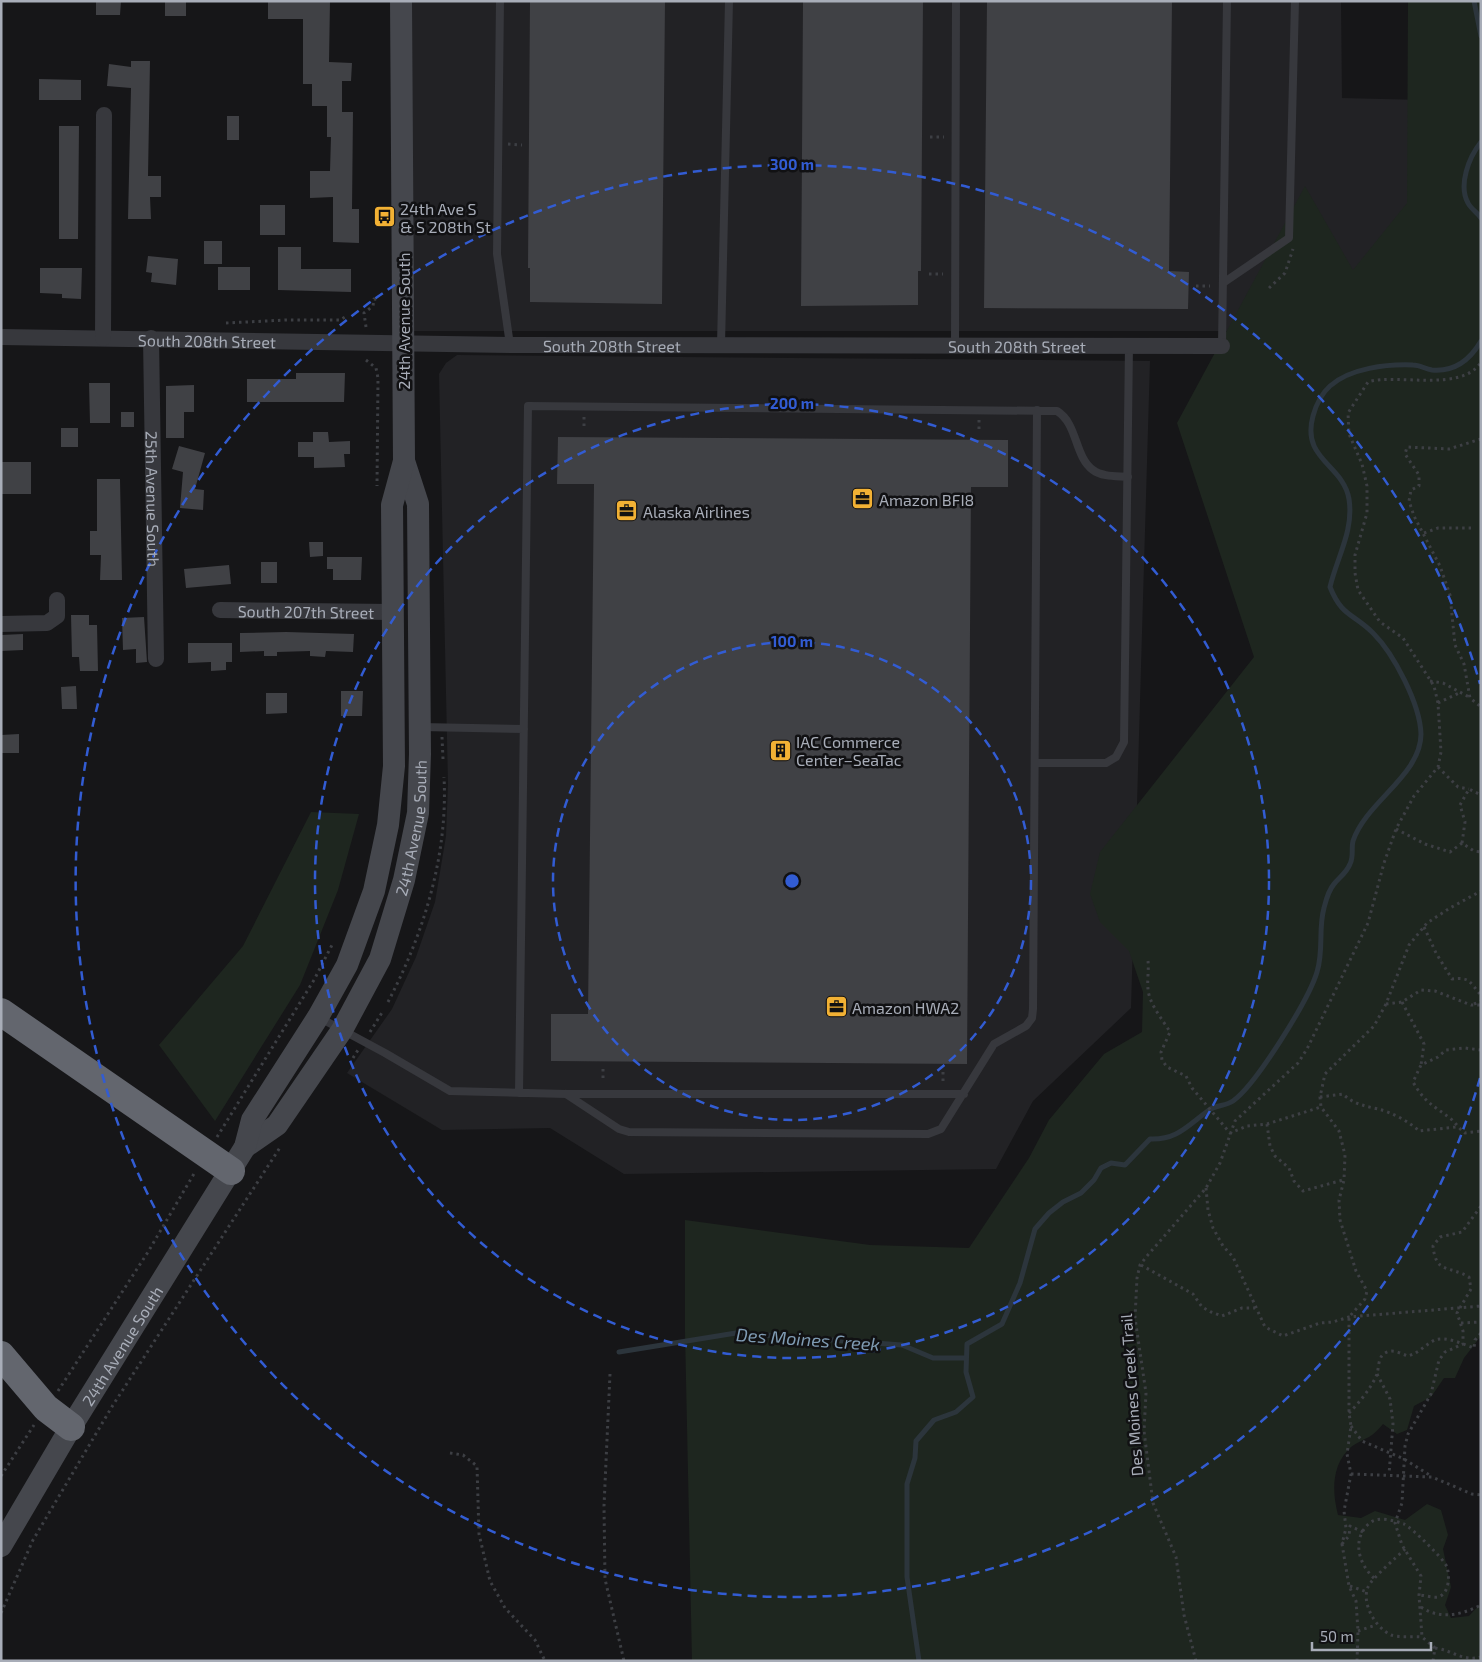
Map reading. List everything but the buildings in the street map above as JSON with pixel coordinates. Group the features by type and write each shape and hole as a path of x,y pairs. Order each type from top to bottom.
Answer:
{"highway":[{"path":"1,1012 206,1155 231,1170"},
{"path":"1,1355 46,1408 71,1427"}],"street":[{"name":"24th Avenue South","path":"1,1546 93,1391 245,1147 252,1120 318,1018 347,965 374,892 388,825 394,766 392,505 404,461 401,1"},
{"path":"103,338 104,115"},
{"name":"South 208th Street","path":"1,337 510,345 955,344 1222,346"},
{"name":"25th Avenue South","path":"151,338 156,659"},
{"name":"24th Avenue South","path":"245,1147 277,1125 342,1030 380,959 404,880 418,813 419,726 418,504 404,461"},
{"path":"1,624 47,623 57,616 57,600"},
{"name":"South 207th Street","path":"220,610 392,612"}],"lane":[{"path":"500,1 497,254 510,345"},
{"path":"721,345 729,1"},
{"path":"955,344 956,1"},
{"path":"1222,346 1227,1"},
{"path":"1223,283 1289,238 1295,1"},
{"path":"1035,763 1106,763 1116,757 1124,742 1129,345"},
{"path":"519,1093 528,406 1057,411 1066,417 1085,459 1093,471 1108,476 1128,477"},
{"path":"566,1094 619,1129 629,1132 928,1134 941,1129 994,1044 1026,1026 1032,1018 1037,410"},
{"path":"419,726 441,729 524,729"},
{"path":"318,1018 450,1091 566,1094 964,1094"}],"path":[{"path":"930,137 944,137"},
{"path":"508,144 522,144"},
{"path":"1269,288 1285,273 1296,242"},
{"path":"929,274 943,274"},
{"path":"1196,286 1210,286"},
{"path":"366,317 364,313 373,306 374,299 380,300"},
{"path":"364,359 370,361 376,368"},
{"path":"1255,1308 1242,1308 1222,1316 1211,1312 1202,1307 1192,1294 1140,1265 1206,1188 1220,1163 1230,1133 1242,1113 1298,1062 1307,1049 1368,922 1384,862 1396,829 1414,796 1438,767 1441,752 1438,703 1434,686 1403,638 1380,622 1358,590 1354,573 1355,555 1367,513 1367,486 1362,464 1349,434 1348,413 1368,382 1376,379 1422,381 1448,379 1463,374 1481,362"},
{"path":"979,419 979,432"},
{"path":"1470,698 1464,664 1455,645 1450,595 1409,500 1411,490 1419,486 1419,475 1405,454 1408,447 1449,448 1481,439"},
{"path":"1424,533 1438,528 1471,528"},
{"path":"1430,681 1443,683 1470,698 1481,707"},
{"path":"1438,703 1459,692"},
{"path":"1438,767 1458,787 1469,788 1481,795"},
{"path":"388,1002 404,972 430,898 443,829 444,777"},
{"path":"1396,829 1425,844 1450,852 1462,843 1465,822 1460,805 1469,788"},
{"path":"1462,843 1474,851 1481,852"},
{"path":"1357,1661 1356,1601 1349,1586 1342,1544 1346,1528 1344,1511 1351,1474 1347,1454 1351,1426 1349,1413 1349,1317 1365,1299 1367,1292 1356,1271 1340,1220 1339,1200 1344,1180 1345,1155 1339,1131 1320,1107 1320,1097 1325,1074 1374,1026 1386,1004 1409,945 1424,927 1450,908 1481,891"},
{"path":"1424,927 1436,953 1452,979 1464,978 1473,983 1481,995"},
{"path":"72,1371 148,1252 314,980 334,941"},
{"path":"1148,961 1150,980 1148,989 1154,1007 1170,1032 1161,1052 1162,1060 1167,1067 1186,1076 1192,1088 1230,1133"},
{"path":"1386,1004 1402,1002 1421,990 1435,991 1471,1005 1481,1005"},
{"path":"1471,1005 1481,1001"},
{"path":"1402,1002 1424,1044 1421,1066 1413,1082 1428,1104 1454,1120 1456,1127 1464,1133 1481,1131"},
{"path":"1421,1066 1438,1057 1446,1050 1465,1048 1481,1050"},
{"path":"603,1069 604,1082"},
{"path":"943,1072 943,1085"},
{"path":"1320,1097 1343,1094 1349,1100 1365,1107 1391,1113 1402,1121 1411,1123 1419,1131 1456,1127"},
{"path":"1230,1133 1248,1126 1267,1124 1320,1107"},
{"path":"1267,1124 1270,1146 1275,1156 1289,1168 1294,1181 1303,1191 1344,1180"},
{"path":"1,1614 33,1540 113,1405 186,1289 286,1138"},
{"path":"1206,1188 1208,1210 1213,1228 1223,1246 1233,1257 1264,1327 1283,1336 1320,1323 1333,1322 1349,1317 1461,1306 1481,1306"},
{"path":"1463,1344 1462,1323 1457,1313 1471,1289 1469,1277 1458,1270 1443,1269 1438,1265 1433,1246 1440,1236 1462,1232 1481,1206"},
{"name":"Des Moines Creek Trail","path":"1140,1265 1135,1318 1146,1393 1144,1431 1150,1480 1154,1503 1176,1557 1184,1615 1196,1661"},
{"path":"1462,1323 1481,1322"},
{"path":"1349,1413 1360,1397 1367,1393 1377,1374 1379,1360 1385,1353 1393,1351 1408,1356 1420,1352 1436,1340 1451,1340 1474,1348 1475,1340 1481,1333"},
{"path":"1422,1636 1419,1595 1421,1576 1405,1549 1395,1523 1402,1503 1404,1459 1408,1434 1430,1394 1439,1360 1445,1352 1463,1344"},
{"path":"610,1374 604,1506 604,1579 624,1661"},
{"path":"1377,1374 1390,1399 1392,1424 1389,1474"},
{"path":"1351,1426 1362,1441 1404,1459 1432,1477 1472,1494 1481,1495"},
{"path":"450,1453 463,1455 476,1466 479,1534 490,1581 505,1608 535,1640 545,1661"},
{"path":"1351,1474 1432,1477"},
{"path":"1374,1578 1362,1565 1358,1540 1372,1522 1381,1518 1405,1525 1440,1558 1447,1568 1448,1587 1443,1594 1436,1598 1419,1595"},
{"path":"1342,1544 1349,1536 1350,1526 1363,1532"},
{"path":"1405,1549 1387,1568 1374,1578 1367,1592 1367,1599 1376,1625 1392,1636 1422,1636 1435,1648 1444,1649 1466,1660 1481,1657"},
{"path":"1349,1586 1367,1592"},
{"path":"1421,1607 1433,1615 1450,1616 1481,1605"},
{"path":"1358,1631 1376,1625"},
{"path":"1433,1661 1435,1648"}],"shaded area":[{"path":"412,1 1341,1 1342,98 1464,101 1456,331 407,331"},
{"path":"1408,1 1481,1 1481,1336 1464,1358 1455,1378 1444,1378 1431,1397 1414,1406 1407,1430 1397,1434 1383,1424 1371,1436 1351,1447 1344,1454 1337,1470 1334,1488 1338,1515 1361,1518 1375,1511 1405,1520 1427,1504 1441,1510 1448,1535 1443,1549 1451,1587 1445,1605 1451,1618 1469,1616 1481,1603 1481,1661 692,1661 685,1332 685,1220 870,1245 969,1248 1029,1158 1049,1120 1104,1054 1142,1032 1143,992 1129,951 1100,922 1090,894 1100,852 1254,657 1177,423 1305,186 1353,270 1407,203"},
{"path":"457,355 1150,361 1131,1008 1033,1101 996,1169 624,1174 550,1128 442,1130 347,1073 392,1009 416,957 435,902 446,836 448,784 439,374 446,363"},
{"path":"311,812 359,814 338,890 300,985 215,1121 159,1045 243,946"}],"waterway":[{"name":"Des Moines Creek","path":"1474,1 1481,36"},
{"name":"Des Moines Creek","path":"1481,142 1472,155 1466,171 1464,188 1468,203 1481,218"},
{"name":"Des Moines Creek","path":"919,1661 907,1577 907,1484 915,1458 916,1441 934,1420 956,1412 973,1397 966,1372 967,1344 1002,1324 1020,1283 1035,1229 1049,1213 1063,1202 1081,1193 1094,1180 1101,1168 1111,1163 1125,1165 1150,1139 1159,1139 1175,1134 1212,1108 1230,1103 1255,1078 1281,1041 1312,985 1319,964 1321,924 1326,899 1332,887 1349,867 1352,858 1353,841 1369,814 1403,776 1419,749 1420,722 1405,680 1381,642 1366,627 1348,614 1334,597 1330,587 1347,533 1350,511 1345,487 1339,477 1324,461 1313,443 1311,431 1317,404 1330,386 1338,380 1358,371 1392,365 1416,365 1432,370 1448,369 1467,359 1481,341"},
{"name":"Des Moines Creek","path":"619,1352 736,1333 902,1345 933,1358 966,1358"}],"place":[{"name":"24th Ave S & S 208th St","path":"384,217"},
{"name":"Amazon BFI8","path":"863,499"},
{"name":"Alaska Airlines","path":"627,511"},
{"name":"IAC Commerce Center–SeaTac","path":"780,750"},
{"name":"Amazon HWA2","path":"836,1007"}]}
